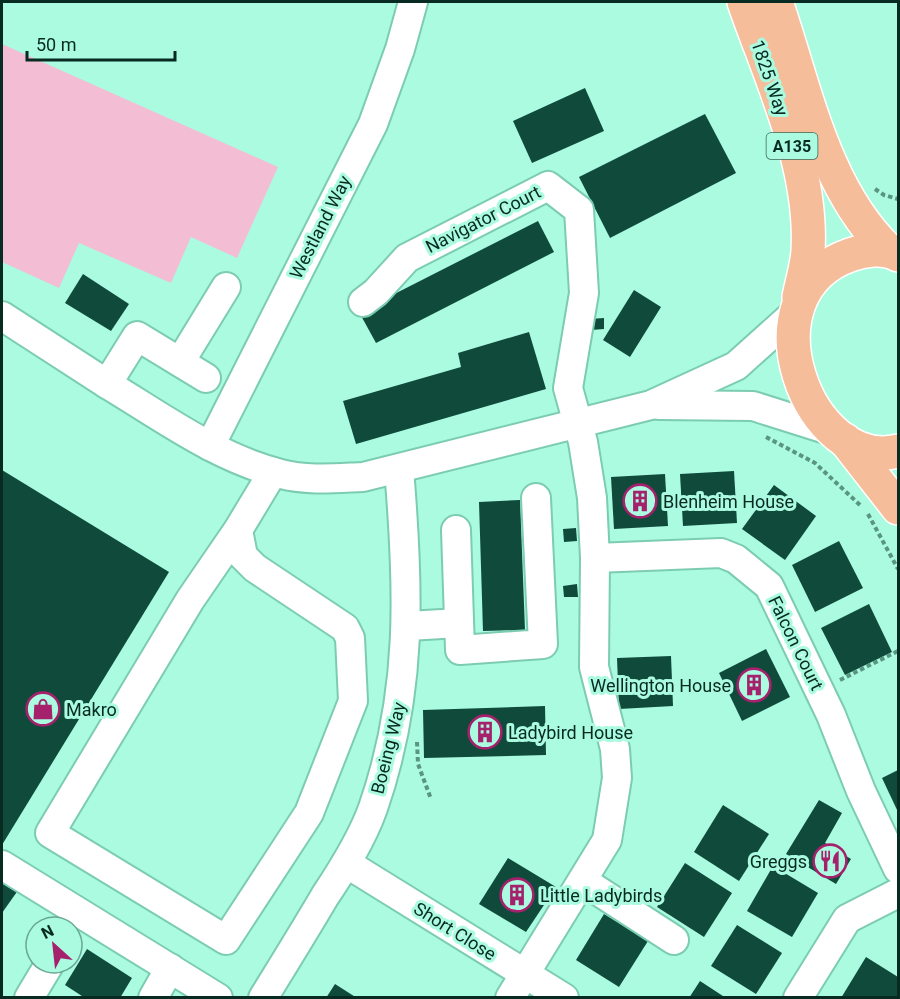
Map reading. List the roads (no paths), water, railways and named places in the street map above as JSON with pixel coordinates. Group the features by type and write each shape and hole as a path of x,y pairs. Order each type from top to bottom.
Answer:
{"main road":[{"name":"1825 Way","path":"744,2 788,129 805,195 808,252 797,305"},
{"name":"1825 Way","path":"776,2 829,161 847,199 868,231 896,253"},
{"name":"A135","path":"896,253 864,250 836,260 817,274 797,305 795,361 804,390 838,436 898,508"},
{"path":"838,436 866,449 891,453 898,451"}],"street":[{"name":"Westland Way","path":"210,446 373,124 400,49 413,2"},
{"name":"Navigator Court","path":"363,302 376,292 407,258 548,186 579,210 584,293 568,388 578,422"},
{"path":"180,362 226,286"},
{"path":"2,316 107,384 210,446 240,461 273,472 328,479 363,477 399,469 651,405 736,366 797,305"},
{"path":"107,384 137,336 206,378"},
{"path":"651,405 753,406 838,436"},
{"path":"510,998 607,840 617,777 615,749 594,667 595,558 592,498 578,422"},
{"name":"Boeing Way","path":"263,998 346,863 373,809 400,697 408,626 407,558 399,469"},
{"path":"238,530 243,556 255,568 345,628 350,638 353,700 309,813 226,940 50,833 190,600 238,530 273,472"},
{"path":"456,530 460,650 543,644 536,498"},
{"name":"Falcon Court","path":"595,558 721,553 736,559 769,586 819,690 861,791 898,869"},
{"path":"408,626 459,623"},
{"name":"Short Close","path":"346,863 564,998"},
{"path":"2,865 218,998"},
{"path":"583,881 674,940"},
{"path":"798,998 846,919 898,893"},
{"path":"153,998 170,968"},
{"path":"29,998 43,975"}],"place":[{"name":"Blenheim House","path":"640,501"},
{"name":"Wellington House","path":"754,685"},
{"name":"Makro","path":"43,709"},
{"name":"Ladybird House","path":"485,732"},
{"name":"Greggs","path":"830,861"},
{"name":"Little Ladybirds","path":"517,895"}]}
